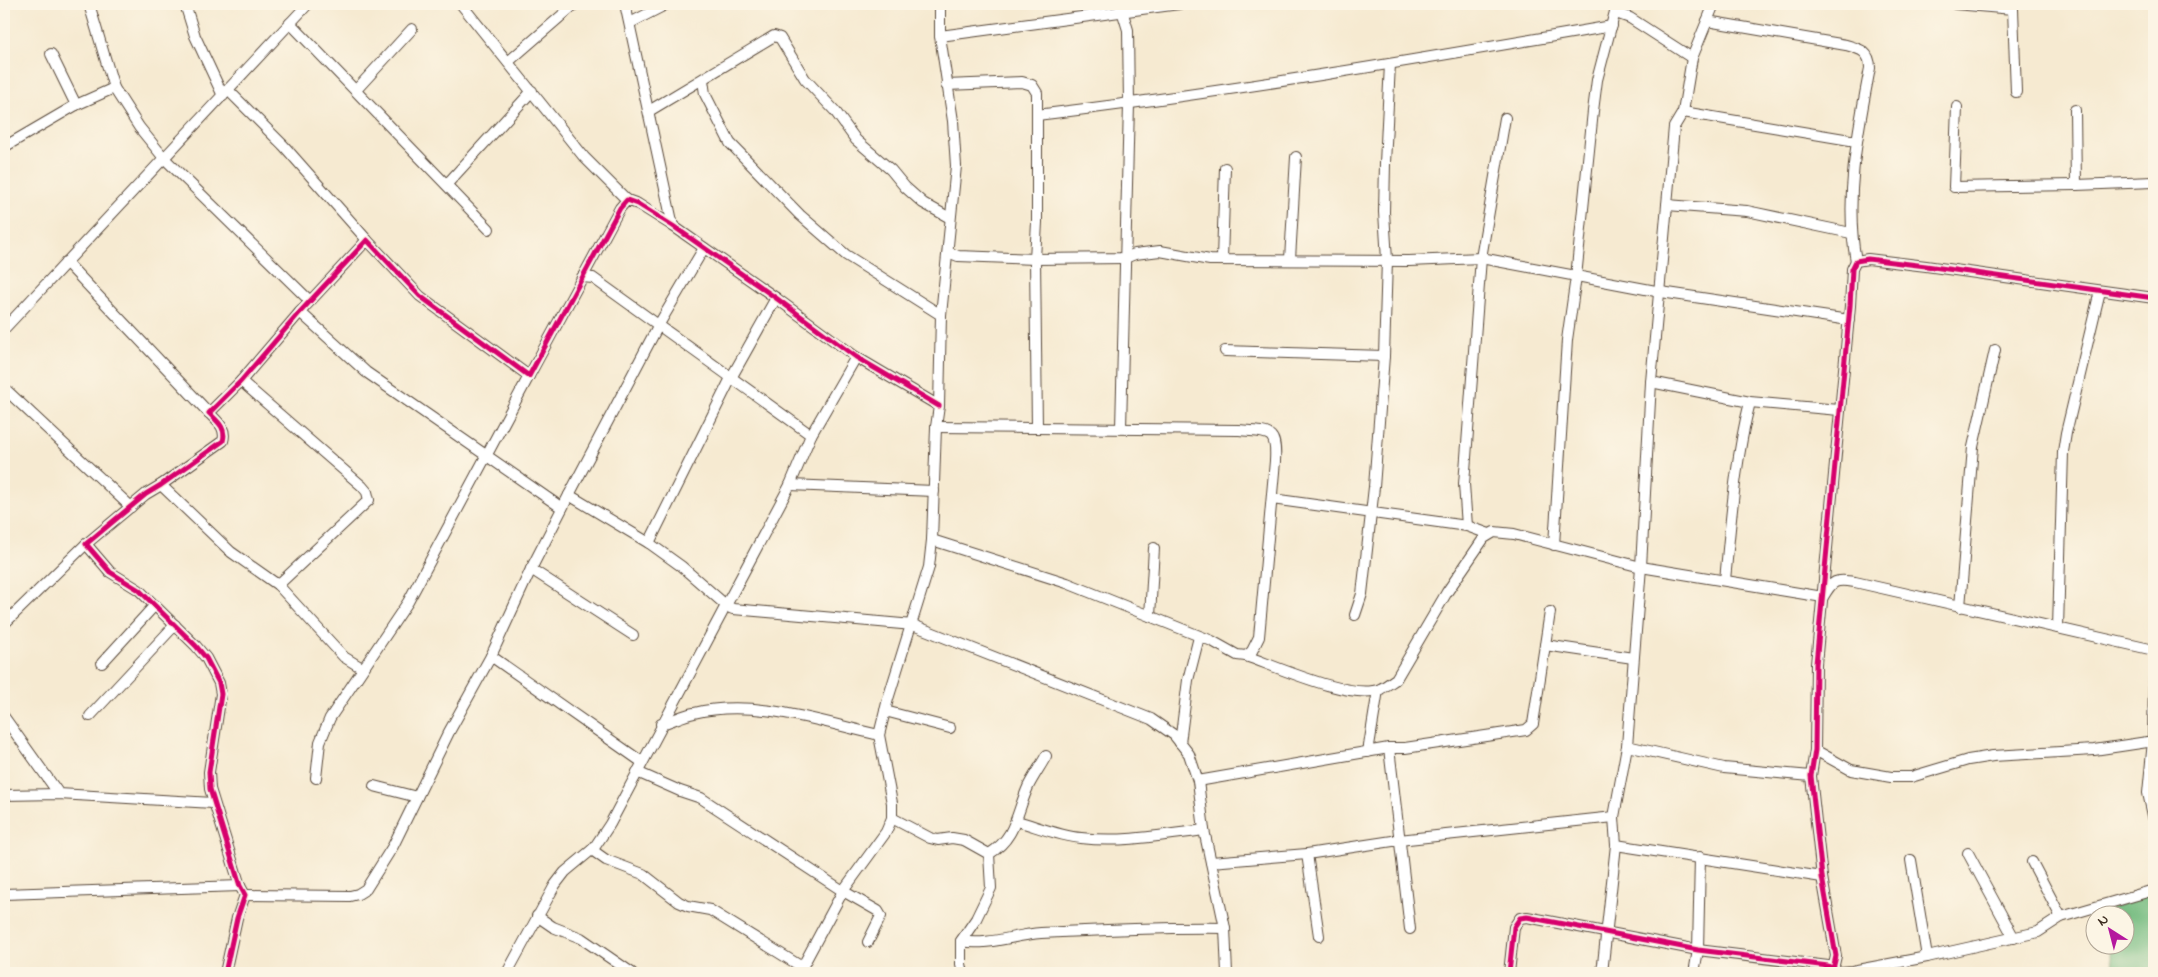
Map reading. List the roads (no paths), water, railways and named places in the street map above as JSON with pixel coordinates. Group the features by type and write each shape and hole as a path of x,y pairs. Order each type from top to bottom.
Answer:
{"street":[{"path":"89,4 114,88 139,126 164,158 310,301"},
{"path":"185,4 195,36 225,93 284,146 367,240 420,296 529,376"},
{"path":"4,326 308,4"},
{"path":"461,4 584,158 627,200 638,204 673,226 856,357 939,406"},
{"path":"508,62 575,4"},
{"path":"625,4 673,226"},
{"path":"630,23 667,4"},
{"path":"593,849 606,860 643,874 679,902 688,906 710,910 800,970 843,891 886,832 892,818 892,803 879,735 929,567 932,540 936,427 939,406 941,315 956,166 953,121 940,36 940,4"},
{"path":"940,36 1121,7 1179,4"},
{"path":"1602,973 1616,845 1614,817 1627,746 1641,567 1651,382 1674,127 1683,112 1692,58 1714,4"},
{"path":"1956,4 2013,6 2016,92"},
{"path":"1121,7 1128,30 1130,104 1121,428"},
{"path":"1554,545 1567,340 1576,278 1597,80 1617,8 1692,58"},
{"path":"1707,21 1846,45 1860,49 1870,59 1870,68 1856,141 1851,234 1856,261 1852,269 1849,320 1816,664 1815,750 1810,776 1822,877 1836,956 1834,971"},
{"path":"290,23 489,229"},
{"path":"1037,115 1130,104 1390,64 1612,26"},
{"path":"356,90 412,29"},
{"path":"649,111 703,80 769,38 774,36 780,38 805,79 835,111 856,140 891,170 923,204 950,218"},
{"path":"50,54 76,105"},
{"path":"1355,615 1362,594 1371,514 1384,356 1387,260 1384,212 1385,163 1390,64"},
{"path":"703,80 705,94 730,143 800,215 846,255 941,315"},
{"path":"946,85 1022,82 1032,85 1037,93 1038,222 1035,259 1037,428"},
{"path":"4,147 76,105 114,88"},
{"path":"447,184 532,91"},
{"path":"1957,107 1954,187 2154,182"},
{"path":"2075,110 2076,185"},
{"path":"1683,112 1856,141"},
{"path":"1467,526 1464,484 1481,258 1505,118"},
{"path":"1290,259 1296,157"},
{"path":"1222,259 1225,168"},
{"path":"316,778 320,742 330,718 408,602 582,277 620,208 627,200"},
{"path":"1667,205 1747,211 1851,234"},
{"path":"209,413 241,381 300,312 367,240"},
{"path":"4,894 243,891 358,894 366,889 376,874 449,732 491,656 531,569 562,508 658,326 704,248"},
{"path":"948,252 958,256 1035,259 1125,258 1135,254 1160,251 1210,260 1409,261 1481,258 1576,278 1586,277 1660,292 1849,320"},
{"path":"1856,261 1868,259 1926,266 2154,298"},
{"path":"4,624 86,544 146,494 223,441 225,434 223,428 66,262"},
{"path":"582,277 592,278 811,435"},
{"path":"2058,628 2063,452 2100,291"},
{"path":"649,542 731,378 776,298"},
{"path":"300,312 366,372 487,454 562,508"},
{"path":"1960,607 1973,447 1995,350"},
{"path":"1225,351 1384,356"},
{"path":"507,973 537,916 560,878 593,849 610,824 661,724 790,485 811,435 856,357"},
{"path":"241,381 362,486 367,492 369,500 363,508 278,585"},
{"path":"1651,382 1750,402 1839,410"},
{"path":"4,388 131,507"},
{"path":"1725,580 1735,483 1742,434 1750,402"},
{"path":"936,427 1121,428 1266,432 1274,437 1276,444 1272,498 1259,637 1252,652 1246,656"},
{"path":"161,485 231,552 278,585 344,658 362,668"},
{"path":"790,485 934,491"},
{"path":"569,495 649,542 681,566 725,605 733,609 912,625 1151,719 1174,735 1189,754 1198,781 1204,830 1225,928 1228,973"},
{"path":"1272,498 1371,514 1467,526 1489,534"},
{"path":"932,540 1067,583 1212,641 1237,655 1246,656 1325,685 1362,691 1378,690 1396,679 1462,568 1489,534 1494,532 1514,534 1641,567 1823,597"},
{"path":"86,544 110,572 139,590 175,625 206,658 219,683 221,694 209,772 210,789 243,891 225,973"},
{"path":"1150,616 1154,548"},
{"path":"531,569 633,635"},
{"path":"1823,597 1831,583 1840,580 2154,650"},
{"path":"102,663 155,605"},
{"path":"1198,781 1389,748 1517,732 1531,727 1550,612"},
{"path":"90,716 175,625"},
{"path":"1180,743 1190,673 1199,637"},
{"path":"1545,645 1633,658"},
{"path":"491,656 642,762"},
{"path":"2154,677 2154,741 2148,793 2154,820"},
{"path":"1368,752 1378,690"},
{"path":"661,724 694,713 748,708 879,735"},
{"path":"885,711 950,728"},
{"path":"4,717 59,794"},
{"path":"1815,750 1851,770 1891,777 1911,777 1968,760 1993,756 2094,750 2154,741"},
{"path":"1627,746 1724,768 1810,776"},
{"path":"1389,748 1410,929"},
{"path":"989,854 1004,844 1017,821 1029,784 1046,756"},
{"path":"637,772 680,792 701,798 880,913 881,916 868,942"},
{"path":"374,786 417,797"},
{"path":"4,794 59,794 213,803"},
{"path":"1211,862 1307,854 1399,840 1614,817"},
{"path":"892,818 930,838 938,840 952,838 964,840 989,854"},
{"path":"1017,821 1078,838 1099,840 1138,838 1204,830"},
{"path":"1616,845 1822,877"},
{"path":"1968,853 2014,938"},
{"path":"963,973 960,964 962,941 976,919 991,888 989,854"},
{"path":"1307,854 1319,936"},
{"path":"1694,973 1698,950 1700,857"},
{"path":"1911,860 1927,957"},
{"path":"2032,862 2061,917"},
{"path":"1509,973 1514,927 1520,918 1526,917 1698,950 1828,966 1834,971 1841,972 1927,957 2038,932 2061,917 2154,890"},
{"path":"537,916 553,927 581,938 632,973"},
{"path":"962,941 976,944 1039,933 1225,928"}]}
